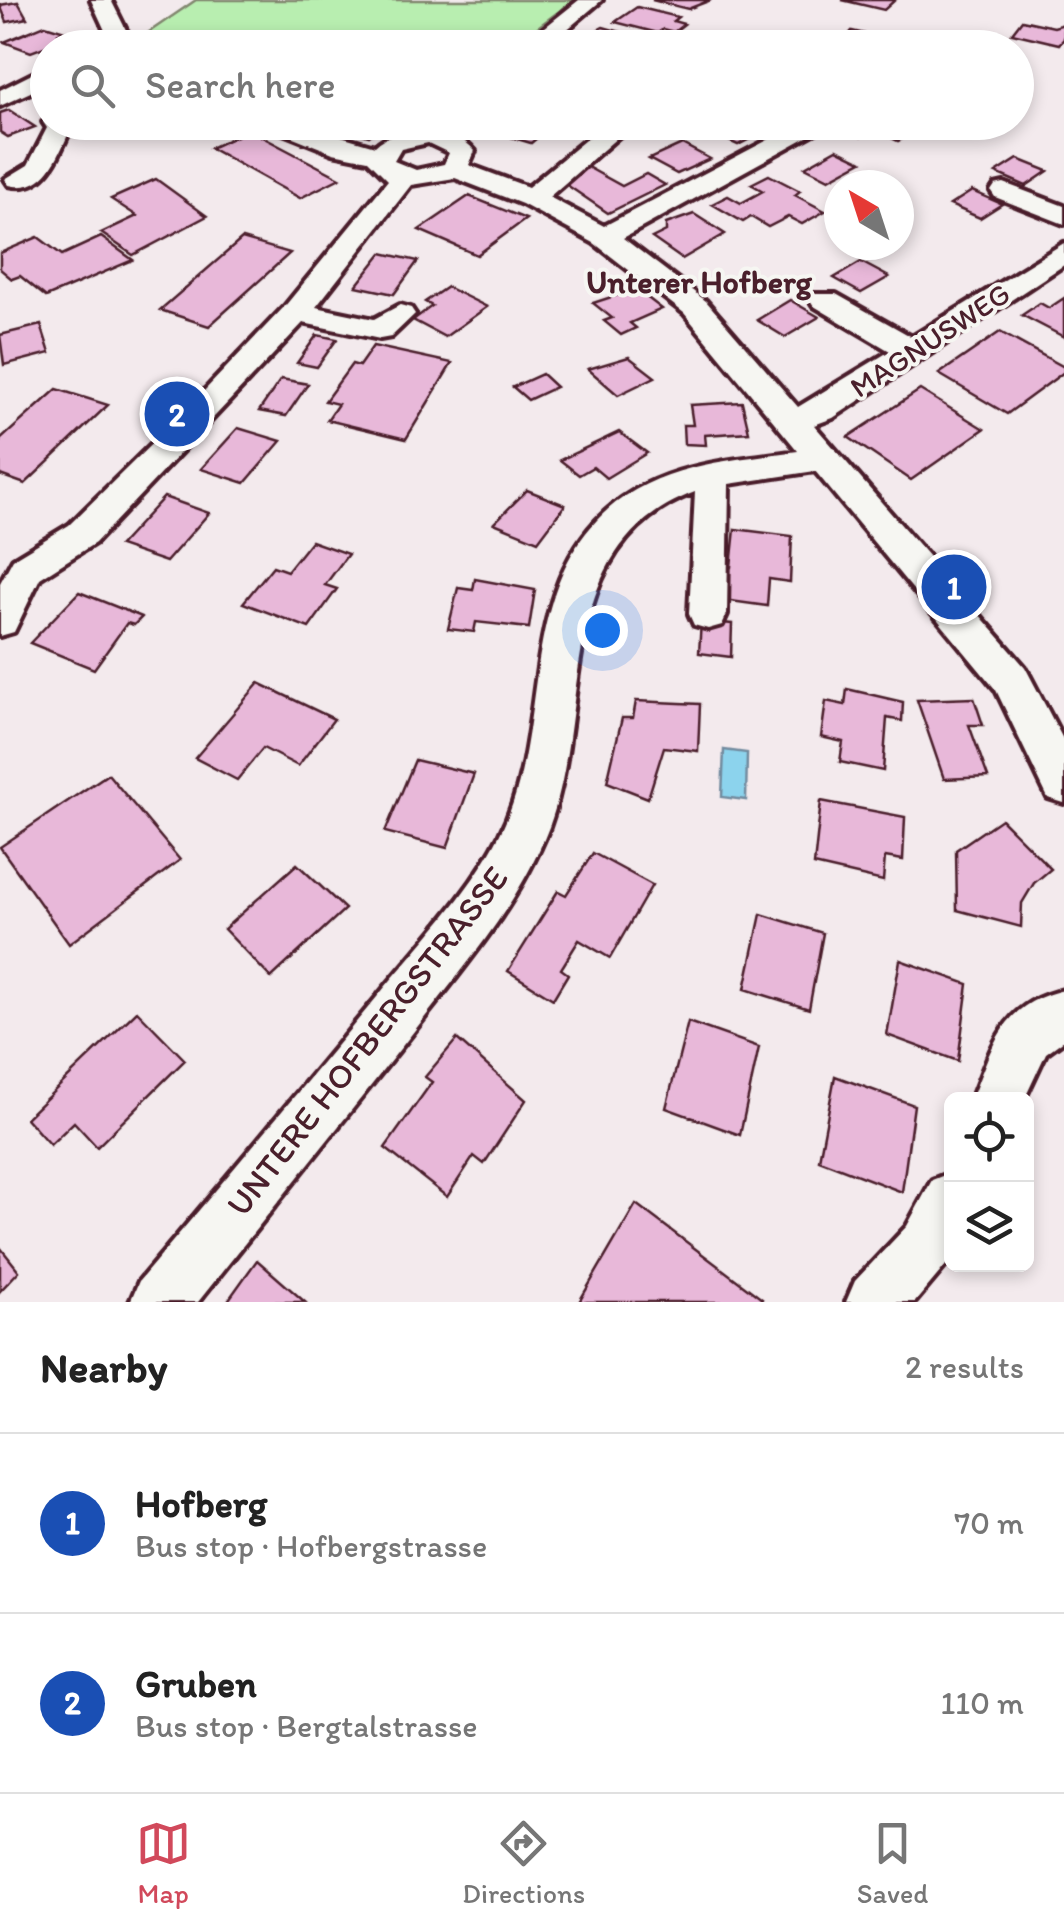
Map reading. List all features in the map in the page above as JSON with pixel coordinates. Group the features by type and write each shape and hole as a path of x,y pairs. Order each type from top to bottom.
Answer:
{"street":[{"path":"101,0 115,30"},
{"path":"553,30 592,0"},
{"path":"6,97 30,84"},
{"path":"6,97 30,109"},
{"path":"13,172 47,140"},
{"path":"319,140 432,177 455,169 531,198 604,236 696,306 1012,679 1064,784"},
{"path":"0,621 13,564 99,519 296,312 392,166 403,140"},
{"path":"455,140 462,151 455,169"},
{"path":"531,198 601,140"},
{"path":"604,236 788,140"},
{"path":"1004,190 1064,216"},
{"name":"MAGNUSWEG","path":"793,420 821,410 1064,252"},
{"path":"825,300 914,351"},
{"path":"296,312 380,330 400,314"},
{"name":"UNTERE HOFBERGSTRASSE","path":"160,1302 458,934 520,842 549,755 572,602 581,575 606,532 644,499 709,474 824,458"},
{"path":"708,614 713,490 709,474"},
{"path":"1000,1092 1025,1036 1046,1018 1064,1015"},
{"path":"876,1302 927,1246 944,1215"}],"green space":[{"path":"196,0 574,0 534,30 152,30"}],"water":[{"path":"724,750 747,753 746,800 722,797"}],"building":[{"path":"652,0 711,0 688,9"},
{"path":"842,0 895,0 884,10"},
{"path":"18,2 27,18 7,22 0,5"},
{"path":"637,7 678,17 673,21 684,24 676,30 646,30 615,22"},
{"path":"1022,20 1054,27 1064,24 1064,39 1059,44 1034,38 1034,30 1014,30"},
{"path":"45,25 62,30 33,30"},
{"path":"30,31 30,52 4,42"},
{"path":"9,110 30,124 30,129 8,137 0,132 0,113"},
{"path":"227,140 268,140 340,178 300,198 210,148"},
{"path":"682,144 710,159 677,174 649,159"},
{"path":"837,149 862,161 846,170 824,170 824,176 805,167"},
{"path":"1018,159 1048,171 1026,186 996,173"},
{"path":"582,164 622,186 646,174 665,185 608,213 561,181"},
{"path":"769,175 800,191 795,195 824,212 802,224 788,217 768,227 751,217 743,222 712,204 728,196 741,203 763,191 751,184"},
{"path":"156,179 207,216 133,255 101,233 137,216 111,199"},
{"path":"972,191 1002,204 980,218 950,205"},
{"path":"469,196 526,219 477,255 419,230"},
{"path":"694,214 725,234 682,259 652,238 666,231 666,224"},
{"path":"38,237 62,255 101,237 133,260 46,297 20,276 12,279 0,269 0,253"},
{"path":"242,239 290,253 209,326 160,310"},
{"path":"382,253 418,261 394,294 356,286"},
{"path":"861,262 889,277 861,293 834,278"},
{"path":"447,287 487,307 445,337 413,320 432,306 425,302"},
{"path":"636,289 662,309 630,323 636,328 621,335 604,321 612,318 593,303"},
{"path":"1064,298 1064,337 1022,315 1040,303 1049,308"},
{"path":"790,300 819,317 785,337 757,320"},
{"path":"41,325 50,353 4,365 0,335"},
{"path":"1000,332 1064,367 1064,372 1007,414 939,374"},
{"path":"317,335 337,339 317,367 297,363"},
{"path":"373,346 452,363 406,439 327,420 338,404 325,401 352,364 359,366"},
{"path":"629,357 655,377 618,395 588,369"},
{"path":"542,374 556,387 528,400 513,387"},
{"path":"281,379 308,384 286,416 259,411"},
{"path":"57,389 108,405 25,484 0,475 0,440"},
{"path":"920,390 984,429 911,480 848,437"},
{"path":"742,402 749,432 705,435 706,445 684,444 683,425 693,425 690,405"},
{"path":"238,428 281,441 245,483 201,469"},
{"path":"619,432 647,453 606,478 593,467 579,475 560,460"},
{"path":"527,490 565,505 538,541 494,523"},
{"path":"164,497 209,513 166,562 119,546"},
{"path":"735,529 792,536 790,582 769,579 767,606 716,599 719,566 731,567"},
{"path":"311,541 348,554 325,585 337,589 309,628 243,603 273,566 287,571"},
{"path":"475,579 535,590 529,628 476,622 474,632 448,629 458,588 473,590"},
{"path":"79,592 142,617 134,625 127,623 94,669 30,643"},
{"path":"701,621 732,624 731,657 699,653"},
{"path":"259,683 334,719 298,766 263,748 237,780 195,758"},
{"path":"847,689 903,702 902,721 887,718 883,771 840,762 843,742 821,737 826,701 845,705"},
{"path":"974,698 983,725 969,725 988,777 944,779 917,700"},
{"path":"636,701 700,704 698,751 664,747 648,798 607,782 622,718 633,718"},
{"path":"415,760 474,774 447,848 385,832"},
{"path":"108,774 180,860 69,944 0,847"},
{"path":"821,801 905,817 903,860 885,857 883,881 814,865"},
{"path":"1001,819 1051,869 1034,883 1022,903 1021,927 957,910 956,850"},
{"path":"593,853 652,885 610,958 579,940 561,969 568,974 553,999 508,971 558,891 566,895"},
{"path":"297,864 345,909 271,978 224,929"},
{"path":"761,914 823,933 809,1009 745,989"},
{"path":"900,960 968,984 958,1061 887,1035"},
{"path":"137,1011 185,1060 97,1147 74,1122 50,1145 26,1118"},
{"path":"688,1022 759,1047 740,1135 666,1108"},
{"path":"457,1039 526,1100 484,1164 474,1156 447,1197 385,1148 432,1082 425,1077"},
{"path":"835,1076 914,1105 902,1192 819,1160"},
{"path":"636,1204 762,1299 760,1302 579,1302"},
{"path":"0,1247 19,1271 0,1291"},
{"path":"257,1260 305,1302 227,1302"}],"place":[{"name":"Gruben","path":"177,414"},
{"name":"Hofberg","path":"954,587"}],"district":[{"name":"Unterer Hofberg","path":"699,282"}]}
